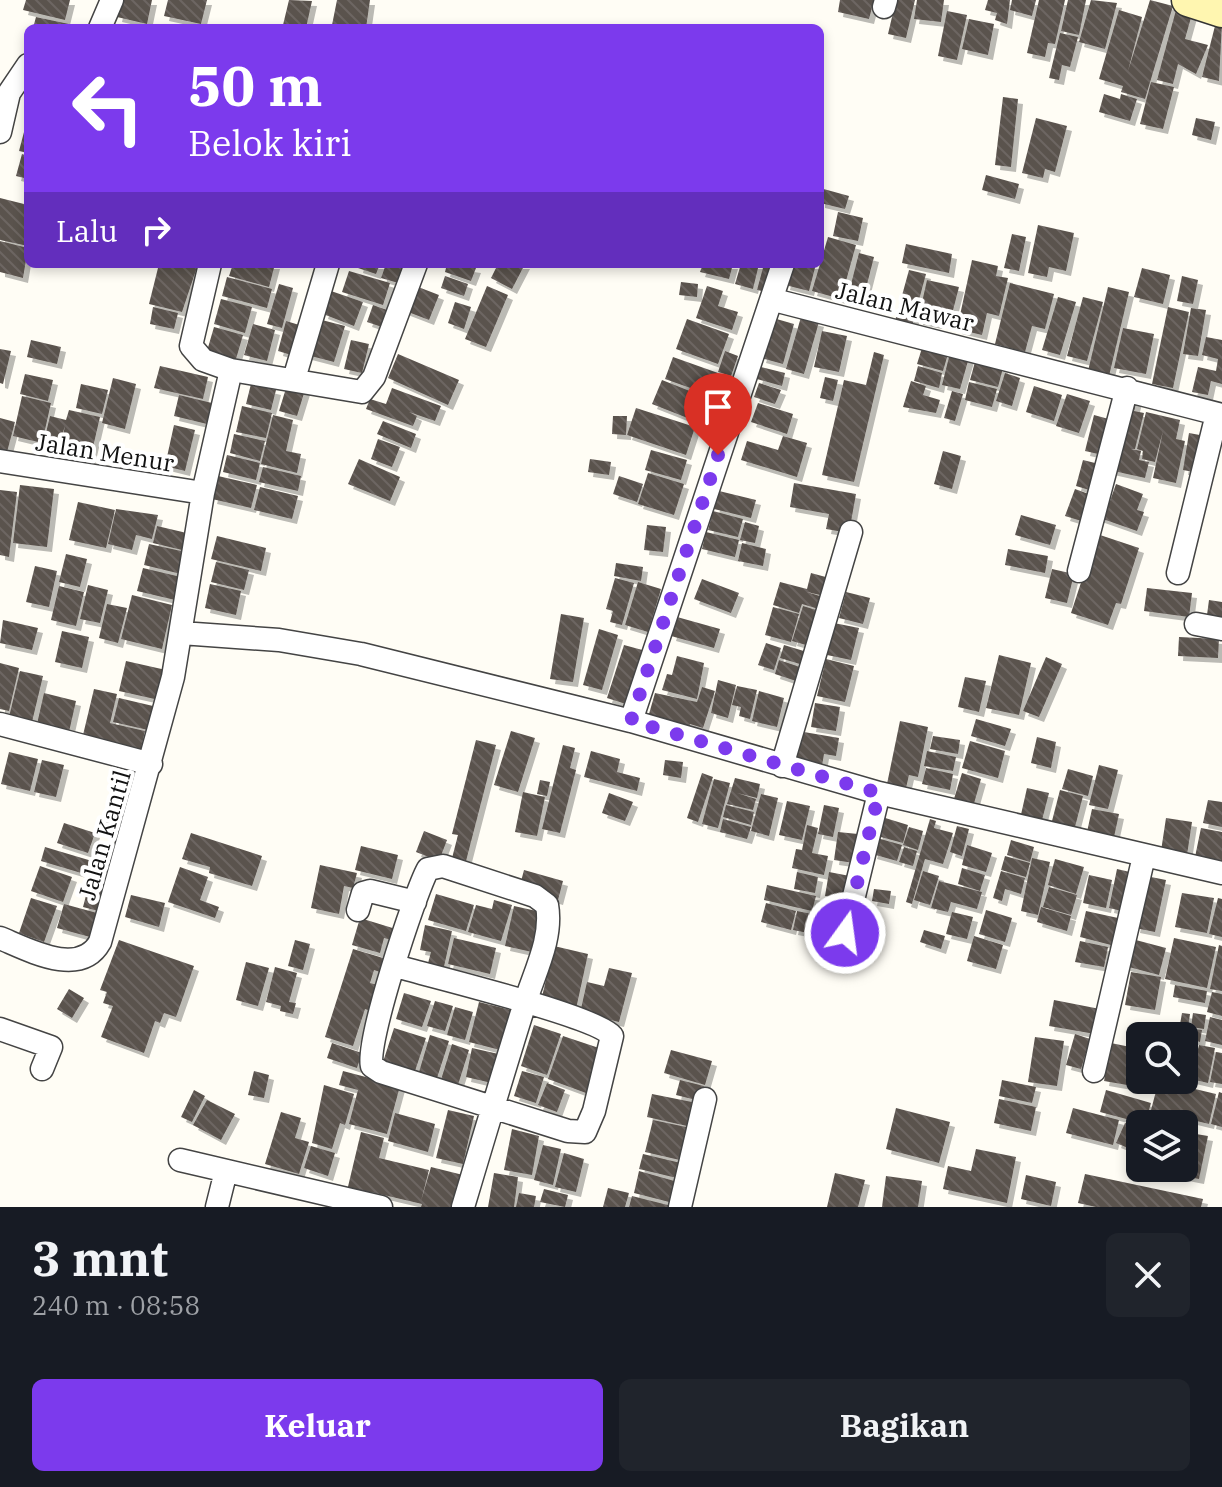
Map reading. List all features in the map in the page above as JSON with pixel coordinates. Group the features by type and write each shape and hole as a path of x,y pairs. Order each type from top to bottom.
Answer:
{"street":[{"path":"102,24 112,0"},
{"path":"1188,0 1222,11"},
{"path":"0,132 9,93 24,71"},
{"path":"209,268 191,346 203,360 231,370 294,379 353,393 369,385 414,268"},
{"path":"294,379 327,268"},
{"path":"631,721 692,530 774,300 782,268"},
{"name":"Jalan Mawar","path":"774,300 1219,414"},
{"name":"Jalan Kantil","path":"0,938 70,961 82,959 96,949 151,764 181,633 203,493 231,370"},
{"path":"1079,571 1127,388"},
{"path":"1178,573 1219,414"},
{"name":"Jalan Menur","path":"0,461 203,493"},
{"path":"782,766 851,532"},
{"path":"1196,624 1222,629"},
{"path":"181,633 279,640 361,654 631,721 879,793 1222,873"},
{"path":"0,724 151,764"},
{"path":"845,933 879,793"},
{"path":"1094,1071 1144,856"},
{"path":"395,966 525,1002 595,1023 612,1036 594,1111 585,1132 580,1133 493,1107 372,1066 372,1038 422,879 436,865 535,896 547,905 546,939 525,1002 493,1107 463,1207"},
{"path":"358,910 363,893 370,891 415,902"},
{"path":"0,1029 51,1047 42,1069"},
{"path":"680,1207 705,1099"},
{"path":"180,1160 381,1207"},
{"path":"217,1207 226,1171"}],"building":[{"path":"26,0 70,0 65,20 23,10"},
{"path":"121,0 152,0 147,24 117,17"},
{"path":"168,0 207,0 201,24 164,16"},
{"path":"289,0 312,1 307,24 283,24"},
{"path":"337,0 370,0 367,24 332,24"},
{"path":"840,0 874,0 869,19 838,12"},
{"path":"896,0 915,0 906,38 888,34"},
{"path":"917,0 944,0 941,22 914,19"},
{"path":"988,0 1010,0 1007,24 995,20 997,13 985,10"},
{"path":"1012,0 1036,0 1032,16 1010,10"},
{"path":"1039,0 1065,0 1055,44 1048,43 1045,57 1027,53"},
{"path":"1068,0 1086,0 1079,35 1061,31"},
{"path":"1091,0 1117,3 1105,49 1079,42"},
{"path":"1150,0 1173,6 1145,99 1121,92 1123,86 1099,79 1119,10 1142,17 1128,71"},
{"path":"1176,10 1192,14 1185,39 1208,45 1196,74 1178,64 1173,84 1157,80"},
{"path":"947,11 967,15 957,60 938,56"},
{"path":"36,17 69,24 34,24"},
{"path":"969,19 994,24 988,55 962,49"},
{"path":"1216,22 1222,23 1219,81 1202,77"},
{"path":"1060,33 1078,37 1070,67 1062,65 1059,80 1049,78"},
{"path":"1151,82 1174,87 1163,129 1140,124"},
{"path":"1104,94 1120,99 1121,94 1137,99 1130,121 1099,112"},
{"path":"1003,97 1018,99 1011,167 995,165"},
{"path":"1036,118 1067,126 1055,172 1045,169 1043,178 1022,173"},
{"path":"1196,118 1215,122 1211,140 1192,135"},
{"path":"24,132 24,152 19,151"},
{"path":"22,154 24,178 16,176"},
{"path":"986,175 1019,184 1015,199 982,190"},
{"path":"824,189 849,196 845,209 824,204"},
{"path":"0,198 24,204 24,245 0,240"},
{"path":"838,212 863,218 858,241 833,236"},
{"path":"1038,225 1074,233 1066,271 1049,267 1047,277 1028,273"},
{"path":"1012,234 1026,237 1019,271 1004,268"},
{"path":"828,237 856,245 841,299 812,291 819,268 824,268"},
{"path":"0,241 24,247 23,278 0,272"},
{"path":"906,244 952,254 949,273 902,263"},
{"path":"859,253 874,257 863,300 848,296"},
{"path":"972,260 998,266 996,276 1008,278 999,316 987,313 982,335 957,329"},
{"path":"158,268 197,268 182,312 149,304"},
{"path":"232,268 274,268 269,287 229,276"},
{"path":"358,268 378,268 376,274"},
{"path":"385,268 407,268 402,284 381,278"},
{"path":"446,268 476,268 471,281 445,272"},
{"path":"496,268 523,268 512,289 491,278"},
{"path":"702,268 732,268 729,279 700,272"},
{"path":"740,268 758,268 753,289 735,284"},
{"path":"763,268 777,268 770,293 757,290"},
{"path":"789,268 815,268 809,291 785,285"},
{"path":"1142,268 1170,275 1163,304 1134,297"},
{"path":"909,270 926,274 912,326 895,321"},
{"path":"349,271 390,283 383,305 342,292"},
{"path":"445,276 468,284 464,296 441,288"},
{"path":"1182,276 1198,280 1193,304 1177,301"},
{"path":"227,277 272,289 267,308 222,296"},
{"path":"927,280 959,287 950,322 939,319 937,324 918,320"},
{"path":"681,282 698,284 697,297 679,295"},
{"path":"1010,283 1054,294 1045,329 1032,326 1025,352 995,344"},
{"path":"279,284 293,288 282,328 267,324"},
{"path":"413,285 439,295 429,320 403,310"},
{"path":"487,286 508,295 486,347 465,339"},
{"path":"707,286 723,291 718,306 738,312 732,330 696,318"},
{"path":"1108,287 1129,292 1109,376 1088,371"},
{"path":"331,291 363,302 354,326 323,314"},
{"path":"1058,297 1076,302 1060,355 1042,350"},
{"path":"1083,297 1103,302 1087,361 1067,356"},
{"path":"221,299 252,307 245,333 214,324"},
{"path":"455,302 471,307 464,329 448,323"},
{"path":"373,305 393,312 388,329 367,322"},
{"path":"153,307 178,313 174,329 150,324"},
{"path":"1168,307 1189,312 1173,388 1152,384"},
{"path":"1191,308 1206,310 1198,356 1183,354"},
{"path":"801,317 819,322 804,374 786,369"},
{"path":"773,318 794,324 783,364 761,358"},
{"path":"318,319 345,326 334,362 307,355"},
{"path":"687,319 729,334 718,364 676,349"},
{"path":"286,321 306,327 298,357 278,351"},
{"path":"253,324 275,330 267,361 244,355"},
{"path":"214,327 243,335 236,359 207,351"},
{"path":"1123,328 1154,334 1146,374 1114,368"},
{"path":"822,331 847,336 839,372 814,367"},
{"path":"1206,337 1222,340 1222,384 1211,381 1208,395 1192,392 1198,367 1216,371 1218,359 1202,355"},
{"path":"31,340 61,347 57,364 27,357"},
{"path":"351,340 369,344 362,373 344,369"},
{"path":"922,348 948,354 943,371 917,364"},
{"path":"0,349 11,351 3,384 0,383"},
{"path":"951,349 970,354 960,389 942,385"},
{"path":"725,351 738,356 731,376 718,372"},
{"path":"874,352 884,355 854,482 822,475 844,380 866,385"},
{"path":"398,354 459,380 448,405 388,378"},
{"path":"673,357 718,373 710,395 665,379"},
{"path":"975,362 1003,368 998,387 970,380"},
{"path":"160,366 208,377 203,399 154,388"},
{"path":"918,366 942,373 939,388 914,381"},
{"path":"761,367 785,373 782,386 757,379"},
{"path":"1005,373 1020,378 1012,406 996,401"},
{"path":"25,374 53,380 48,401 20,394"},
{"path":"825,377 838,380 833,401 820,398"},
{"path":"113,378 136,384 125,429 102,423"},
{"path":"662,380 700,395 690,419 652,404"},
{"path":"911,381 926,386 923,395 940,400 936,413 903,407"},
{"path":"969,382 997,389 992,407 965,400"},
{"path":"759,383 781,390 775,404 754,397"},
{"path":"81,384 108,390 102,414 76,408"},
{"path":"251,384 276,390 271,410 246,404"},
{"path":"287,385 305,390 297,416 279,411"},
{"path":"1034,386 1062,395 1054,421 1026,412"},
{"path":"392,388 441,406 435,421 409,412 417,416 413,426 366,409 370,399 386,404"},
{"path":"952,391 963,394 955,421 944,418"},
{"path":"1067,394 1090,401 1079,433 1056,426"},
{"path":"179,395 212,403 207,424 174,416"},
{"path":"22,396 51,403 42,443 13,436"},
{"path":"1127,396 1137,399 1134,411 1144,413 1135,449 1131,449 1141,451 1139,460 1149,462 1145,478 1109,470"},
{"path":"758,403 793,414 787,434 751,422"},
{"path":"242,406 272,413 266,438 236,432"},
{"path":"636,408 695,427 686,455 627,435"},
{"path":"69,410 100,417 90,460 59,453 65,426 59,444 44,441 50,416 66,420"},
{"path":"1146,412 1180,420 1176,439 1185,441 1176,483 1153,478 1163,431 1155,462 1142,459 1143,451 1137,449"},
{"path":"273,415 293,420 286,451 301,454 297,473 261,464"},
{"path":"1094,415 1116,421 1107,456 1085,451"},
{"path":"613,416 627,416 626,435 612,434"},
{"path":"0,418 15,422 7,452 0,451"},
{"path":"383,421 416,434 411,448 377,434"},
{"path":"174,425 195,430 185,471 165,466"},
{"path":"1189,433 1205,436 1199,473 1183,470"},
{"path":"234,434 265,441 260,461 230,453"},
{"path":"783,436 807,443 797,477 741,460 747,441 778,450"},
{"path":"378,439 400,447 392,467 371,459"},
{"path":"651,450 687,460 681,480 645,470"},
{"path":"943,451 961,456 952,489 934,484"},
{"path":"227,455 260,463 256,480 223,472"},
{"path":"359,459 400,477 390,501 348,484"},
{"path":"590,459 611,462 609,475 588,472"},
{"path":"1083,460 1103,465 1096,492 1076,486"},
{"path":"263,467 301,476 298,491 259,482"},
{"path":"648,473 684,484 674,515 638,504"},
{"path":"218,476 257,485 251,508 212,499"},
{"path":"619,476 643,484 637,502 613,494"},
{"path":"794,483 856,494 849,533 826,529 829,514 790,507"},
{"path":"1116,484 1143,494 1137,510 1144,512 1137,531 1097,517 1104,499 1110,501"},
{"path":"20,485 54,489 47,547 13,543"},
{"path":"260,487 298,496 292,519 254,510"},
{"path":"1075,489 1097,497 1088,523 1065,516"},
{"path":"0,490 17,492 9,557 0,555"},
{"path":"719,491 756,500 751,518 714,509"},
{"path":"78,502 115,510 106,548 69,540"},
{"path":"116,509 158,515 152,539 136,535 132,550 108,544"},
{"path":"713,511 743,519 738,537 708,530"},
{"path":"1021,515 1056,525 1050,545 1015,535"},
{"path":"745,522 759,526 755,543 740,540"},
{"path":"647,525 666,527 663,552 644,550"},
{"path":"157,526 191,534 186,551 153,543"},
{"path":"706,532 739,540 735,557 702,549"},
{"path":"1097,534 1139,548 1121,604 1116,603 1108,625 1071,613"},
{"path":"217,536 266,548 261,571 211,559"},
{"path":"742,543 766,549 763,566 738,561"},
{"path":"149,544 186,552 181,574 144,565"},
{"path":"1008,549 1048,556 1045,573 1005,565"},
{"path":"66,554 87,559 80,587 59,582"},
{"path":"216,562 249,570 244,590 211,582"},
{"path":"616,563 643,567 641,581 614,576"},
{"path":"35,566 57,571 49,607 26,602"},
{"path":"143,568 181,577 175,600 137,591"},
{"path":"1052,569 1074,574 1067,603 1045,598"},
{"path":"811,573 833,579 829,597 807,592 829,599 825,611 802,604 799,613 773,605 780,582 807,589"},
{"path":"615,578 634,583 622,625 610,622 613,611 606,609"},
{"path":"702,579 739,593 731,613 694,599"},
{"path":"638,582 661,589 648,632 625,625"},
{"path":"210,584 241,591 236,615 205,608"},
{"path":"88,585 108,590 100,623 80,619"},
{"path":"59,586 84,592 76,626 51,620"},
{"path":"1147,588 1192,593 1189,617 1144,611"},
{"path":"846,592 870,598 863,624 839,618"},
{"path":"132,595 172,605 162,649 121,639"},
{"path":"1209,600 1222,602 1222,618 1207,615"},
{"path":"107,604 127,608 118,643 99,638"},
{"path":"803,606 823,612 813,647 792,641"},
{"path":"773,607 799,614 791,642 765,635"},
{"path":"561,614 584,618 573,682 550,679"},
{"path":"677,617 720,629 714,648 671,636"},
{"path":"3,620 38,628 32,650 0,643"},
{"path":"834,623 859,628 851,660 827,655"},
{"path":"599,629 618,635 602,690 583,685"},
{"path":"62,631 89,637 82,668 55,662"},
{"path":"1179,637 1219,639 1218,658 1178,656"},
{"path":"766,643 781,648 774,670 758,665"},
{"path":"624,645 646,651 629,705 607,698"},
{"path":"784,645 807,652 803,665 780,658"},
{"path":"999,655 1031,663 1019,715 986,708"},
{"path":"677,656 704,663 697,699 662,690 667,674 672,675"},
{"path":"1046,657 1062,664 1039,717 1023,711"},
{"path":"826,659 854,666 845,702 817,696"},
{"path":"779,660 800,667 796,681 775,674"},
{"path":"126,661 166,670 159,700 119,691"},
{"path":"0,663 19,668 9,711 0,709"},
{"path":"20,671 43,676 32,722 9,717"},
{"path":"965,677 986,681 979,712 958,707"},
{"path":"718,680 736,685 728,718 711,713"},
{"path":"737,686 757,690 750,719 739,716 741,707 732,705"},
{"path":"702,687 715,691 703,728 690,724 688,730 647,721 655,693 697,702"},
{"path":"94,689 117,694 110,723 145,731 140,752 83,735"},
{"path":"759,691 784,698 777,727 752,721"},
{"path":"44,693 76,701 69,732 37,724"},
{"path":"119,698 153,706 148,730 113,722"},
{"path":"815,703 840,707 836,731 811,727"},
{"path":"976,719 1011,729 1005,746 971,736"},
{"path":"900,721 928,727 918,777 909,775 906,788 887,784"},
{"path":"511,731 535,738 518,792 494,785"},
{"path":"798,731 839,738 836,756 824,754 821,772 792,767"},
{"path":"933,736 960,740 958,754 930,749"},
{"path":"1037,737 1056,742 1051,768 1031,763"},
{"path":"476,740 496,745 465,865 451,862 458,835 452,834"},
{"path":"970,741 1005,751 998,778 962,768"},
{"path":"563,745 575,748 570,768 576,770 560,833 542,829"},
{"path":"591,751 620,759 617,772 640,778 637,791 584,777"},
{"path":"927,751 956,757 953,771 924,766"},
{"path":"9,752 38,759 30,791 1,784"},
{"path":"42,760 64,765 56,797 34,792"},
{"path":"665,760 683,762 681,778 663,775"},
{"path":"1099,765 1118,770 1108,809 1089,805"},
{"path":"926,768 953,774 950,790 922,784"},
{"path":"1068,769 1093,776 1088,796 1062,789"},
{"path":"702,773 713,777 698,822 687,818"},
{"path":"962,773 981,779 973,807 953,802"},
{"path":"735,778 760,784 757,798 737,793 756,799 753,810 727,804"},
{"path":"714,779 730,783 718,828 702,824"},
{"path":"540,780 550,782 547,796 537,794"},
{"path":"1027,788 1049,793 1041,824 1020,819"},
{"path":"1060,790 1083,796 1075,827 1052,821"},
{"path":"523,792 545,797 537,836 515,832"},
{"path":"609,793 633,802 625,821 602,813"},
{"path":"761,794 778,798 769,836 751,831"},
{"path":"1208,800 1222,802 1222,827 1203,823"},
{"path":"787,801 810,806 802,840 779,835"},
{"path":"726,805 754,812 751,825 723,817"},
{"path":"824,805 839,808 833,837 818,834"},
{"path":"107,809 129,817 122,839 100,831"},
{"path":"1092,809 1119,814 1114,837 1087,832"},
{"path":"882,817 908,825 903,843 877,836"},
{"path":"1166,818 1192,822 1187,855 1161,851"},
{"path":"723,819 751,827 747,839 720,832"},
{"path":"930,819 936,821 934,828 953,833 943,864 925,859 912,904 906,902"},
{"path":"64,823 95,833 88,853 57,843"},
{"path":"807,825 818,828 812,853 828,856 824,875 792,868 796,849 802,850"},
{"path":"957,826 969,829 962,856 950,852"},
{"path":"909,827 923,831 918,850 903,845"},
{"path":"1201,828 1222,832 1222,861 1195,857"},
{"path":"424,831 447,840 439,861 416,852"},
{"path":"838,832 858,834 854,863 834,860"},
{"path":"191,833 262,856 252,886 209,873 210,867 182,859"},
{"path":"877,838 902,845 897,861 872,854"},
{"path":"1011,840 1034,847 1030,862 1007,855"},
{"path":"967,845 992,853 986,872 962,865"},
{"path":"361,846 398,855 392,879 355,870"},
{"path":"45,847 112,867 108,881 41,861"},
{"path":"904,847 917,851 913,866 899,862"},
{"path":"1005,856 1030,863 1026,877 1001,870"},
{"path":"1032,858 1050,862 1038,915 1021,911"},
{"path":"1055,859 1084,867 1076,894 1048,885"},
{"path":"320,865 357,873 353,888 344,886 339,914 311,908"},
{"path":"40,866 72,877 63,902 31,891"},
{"path":"180,867 208,877 200,900 219,907 215,918 168,902"},
{"path":"962,868 985,875 980,891 958,884"},
{"path":"1117,869 1134,873 1126,912 1109,908"},
{"path":"524,870 563,881 558,900 519,889"},
{"path":"923,871 939,876 930,905 914,900"},
{"path":"1001,871 1025,878 1021,894 1005,889 1002,901 993,898"},
{"path":"797,872 818,877 815,893 794,889"},
{"path":"829,872 855,877 851,901 825,896"},
{"path":"1089,875 1112,880 1106,908 1083,903"},
{"path":"1146,876 1166,880 1155,932 1135,928"},
{"path":"939,881 982,892 977,909 951,902 948,912 931,908"},
{"path":"89,884 108,888 102,912 83,907"},
{"path":"767,885 816,896 812,911 764,900"},
{"path":"1049,887 1077,895 1071,915 1043,907"},
{"path":"874,889 891,891 889,904 872,901"},
{"path":"1182,893 1214,898 1207,933 1175,927"},
{"path":"436,894 474,905 466,931 428,920"},
{"path":"131,895 165,903 159,927 125,917"},
{"path":"31,898 57,906 44,942 19,933"},
{"path":"1218,898 1222,899 1222,937 1209,934"},
{"path":"494,900 512,905 501,941 468,932 476,905 492,909"},
{"path":"766,903 796,911 791,930 761,922"},
{"path":"64,904 97,913 90,937 57,928"},
{"path":"514,906 541,912 532,952 505,946"},
{"path":"1041,907 1071,916 1067,931 1037,922"},
{"path":"986,910 1012,918 1005,942 979,934"},
{"path":"797,911 832,918 828,937 793,930"},
{"path":"1086,911 1118,918 1111,945 1080,937"},
{"path":"952,912 973,917 967,939 946,934"},
{"path":"360,918 399,930 395,941 384,938 380,953 352,945"},
{"path":"425,925 452,931 443,971 427,967 431,952 420,950"},
{"path":"924,930 945,936 941,949 920,942"},
{"path":"974,936 1003,945 996,969 967,961"},
{"path":"454,938 496,948 490,974 448,964"},
{"path":"1174,938 1216,947 1207,988 1165,979"},
{"path":"1132,939 1166,948 1159,975 1125,966"},
{"path":"119,940 194,966 176,1017 164,1013 160,1023 155,1021 144,1053 101,1037 113,1006 103,1003 107,992 100,990"},
{"path":"295,940 310,944 303,970 288,966"},
{"path":"1080,941 1108,947 1104,967 1075,962"},
{"path":"1219,945 1222,946 1222,991 1210,989"},
{"path":"554,946 588,954 576,1009 541,1001"},
{"path":"353,949 390,960 386,974 374,970 370,983 382,986 374,1012 365,1009 353,1046 325,1037"},
{"path":"246,962 269,968 258,1006 236,1000"},
{"path":"275,967 297,973 289,1002 296,1003 293,1014 280,1011 281,1006 266,1002"},
{"path":"609,968 632,973 619,1022 580,1013 587,982 604,986"},
{"path":"1131,972 1161,977 1155,1010 1125,1005"},
{"path":"1175,985 1207,991 1205,1003 1173,997"},
{"path":"69,989 84,998 72,1018 57,1009"},
{"path":"1212,992 1222,994 1222,1016 1207,1012"},
{"path":"404,993 431,1001 422,1027 396,1019"},
{"path":"1054,1000 1100,1009 1095,1034 1049,1026"},
{"path":"435,1001 453,1006 445,1031 427,1026"},
{"path":"479,1002 515,1011 504,1051 469,1042"},
{"path":"455,1007 473,1012 465,1040 447,1035"},
{"path":"1182,1013 1190,1014 1189,1022 1180,1022"},
{"path":"1193,1013 1206,1015 1204,1029 1198,1028 1198,1022 1192,1022"},
{"path":"1210,1017 1222,1020 1222,1045 1205,1041"},
{"path":"534,1025 561,1034 547,1075 521,1066"},
{"path":"394,1028 426,1038 415,1071 383,1062"},
{"path":"1075,1034 1090,1039 1081,1069 1066,1065"},
{"path":"430,1035 449,1041 437,1078 419,1072"},
{"path":"563,1036 602,1049 586,1093 548,1079"},
{"path":"1035,1037 1064,1041 1057,1086 1028,1082"},
{"path":"332,1043 362,1053 357,1068 327,1058"},
{"path":"1111,1043 1126,1046 1126,1085 1104,1081"},
{"path":"452,1044 469,1050 457,1088 440,1083"},
{"path":"1199,1045 1215,1048 1208,1083 1198,1081"},
{"path":"472,1048 503,1055 496,1084 466,1077"},
{"path":"671,1050 712,1061 705,1085 664,1073"},
{"path":"1216,1052 1222,1053 1222,1084 1210,1082"},
{"path":"254,1071 269,1075 264,1098 248,1095"},
{"path":"343,1071 400,1086 387,1134 349,1124 358,1090 339,1085"},
{"path":"522,1071 544,1077 536,1103 514,1096"},
{"path":"680,1080 704,1086 700,1101 676,1095"},
{"path":"1002,1080 1036,1087 1032,1103 999,1096"},
{"path":"547,1083 565,1090 557,1112 538,1105"},
{"path":"324,1085 354,1094 345,1125 340,1123 332,1149 312,1143"},
{"path":"194,1090 205,1096 192,1122 181,1117"},
{"path":"1106,1090 1151,1103 1149,1110 1126,1110 1126,1119 1100,1112"},
{"path":"1198,1090 1216,1094 1209,1124 1198,1121 1198,1110 1151,1110 1155,1094 1198,1094"},
{"path":"1219,1092 1222,1093 1222,1127 1211,1124"},
{"path":"652,1094 692,1102 687,1126 647,1117"},
{"path":"999,1099 1036,1107 1031,1131 994,1123"},
{"path":"207,1100 235,1114 221,1140 193,1125"},
{"path":"896,1108 950,1122 939,1163 886,1149"},
{"path":"1073,1108 1119,1120 1113,1145 1066,1133"},
{"path":"448,1110 474,1116 463,1164 436,1158"},
{"path":"281,1112 301,1118 295,1138 309,1142 299,1174 265,1164"},
{"path":"395,1113 435,1124 428,1152 388,1141"},
{"path":"653,1120 691,1128 684,1161 645,1152"},
{"path":"1125,1123 1126,1123 1126,1147 1116,1143"},
{"path":"512,1129 539,1136 532,1175 504,1170"},
{"path":"361,1132 384,1138 379,1158 429,1170 421,1201 431,1167 463,1175 454,1207 421,1207 422,1204 371,1192 369,1201 346,1195"},
{"path":"1198,1134 1208,1136 1198,1179"},
{"path":"543,1145 561,1149 553,1185 534,1180"},
{"path":"311,1146 335,1153 328,1176 304,1168"},
{"path":"976,1149 1016,1157 1007,1203 943,1189 948,1166 971,1171"},
{"path":"564,1153 584,1159 576,1192 555,1187"},
{"path":"643,1154 685,1164 681,1179 639,1169"},
{"path":"639,1171 678,1182 673,1203 634,1193"},
{"path":"494,1173 518,1177 514,1207 488,1207"},
{"path":"835,1173 865,1180 858,1207 827,1207"},
{"path":"1085,1174 1203,1199 1201,1207 1096,1207 1078,1203"},
{"path":"1026,1175 1056,1182 1051,1206 1021,1199"},
{"path":"886,1176 922,1181 918,1207 882,1207"},
{"path":"608,1188 629,1193 625,1207 603,1207"},
{"path":"544,1189 568,1195 565,1207 540,1202"},
{"path":"519,1193 536,1196 534,1207 516,1207"},
{"path":"632,1196 672,1206 672,1207 629,1207"}],"route":[{"path":"718,455 631,721 879,793 845,933"}]}
